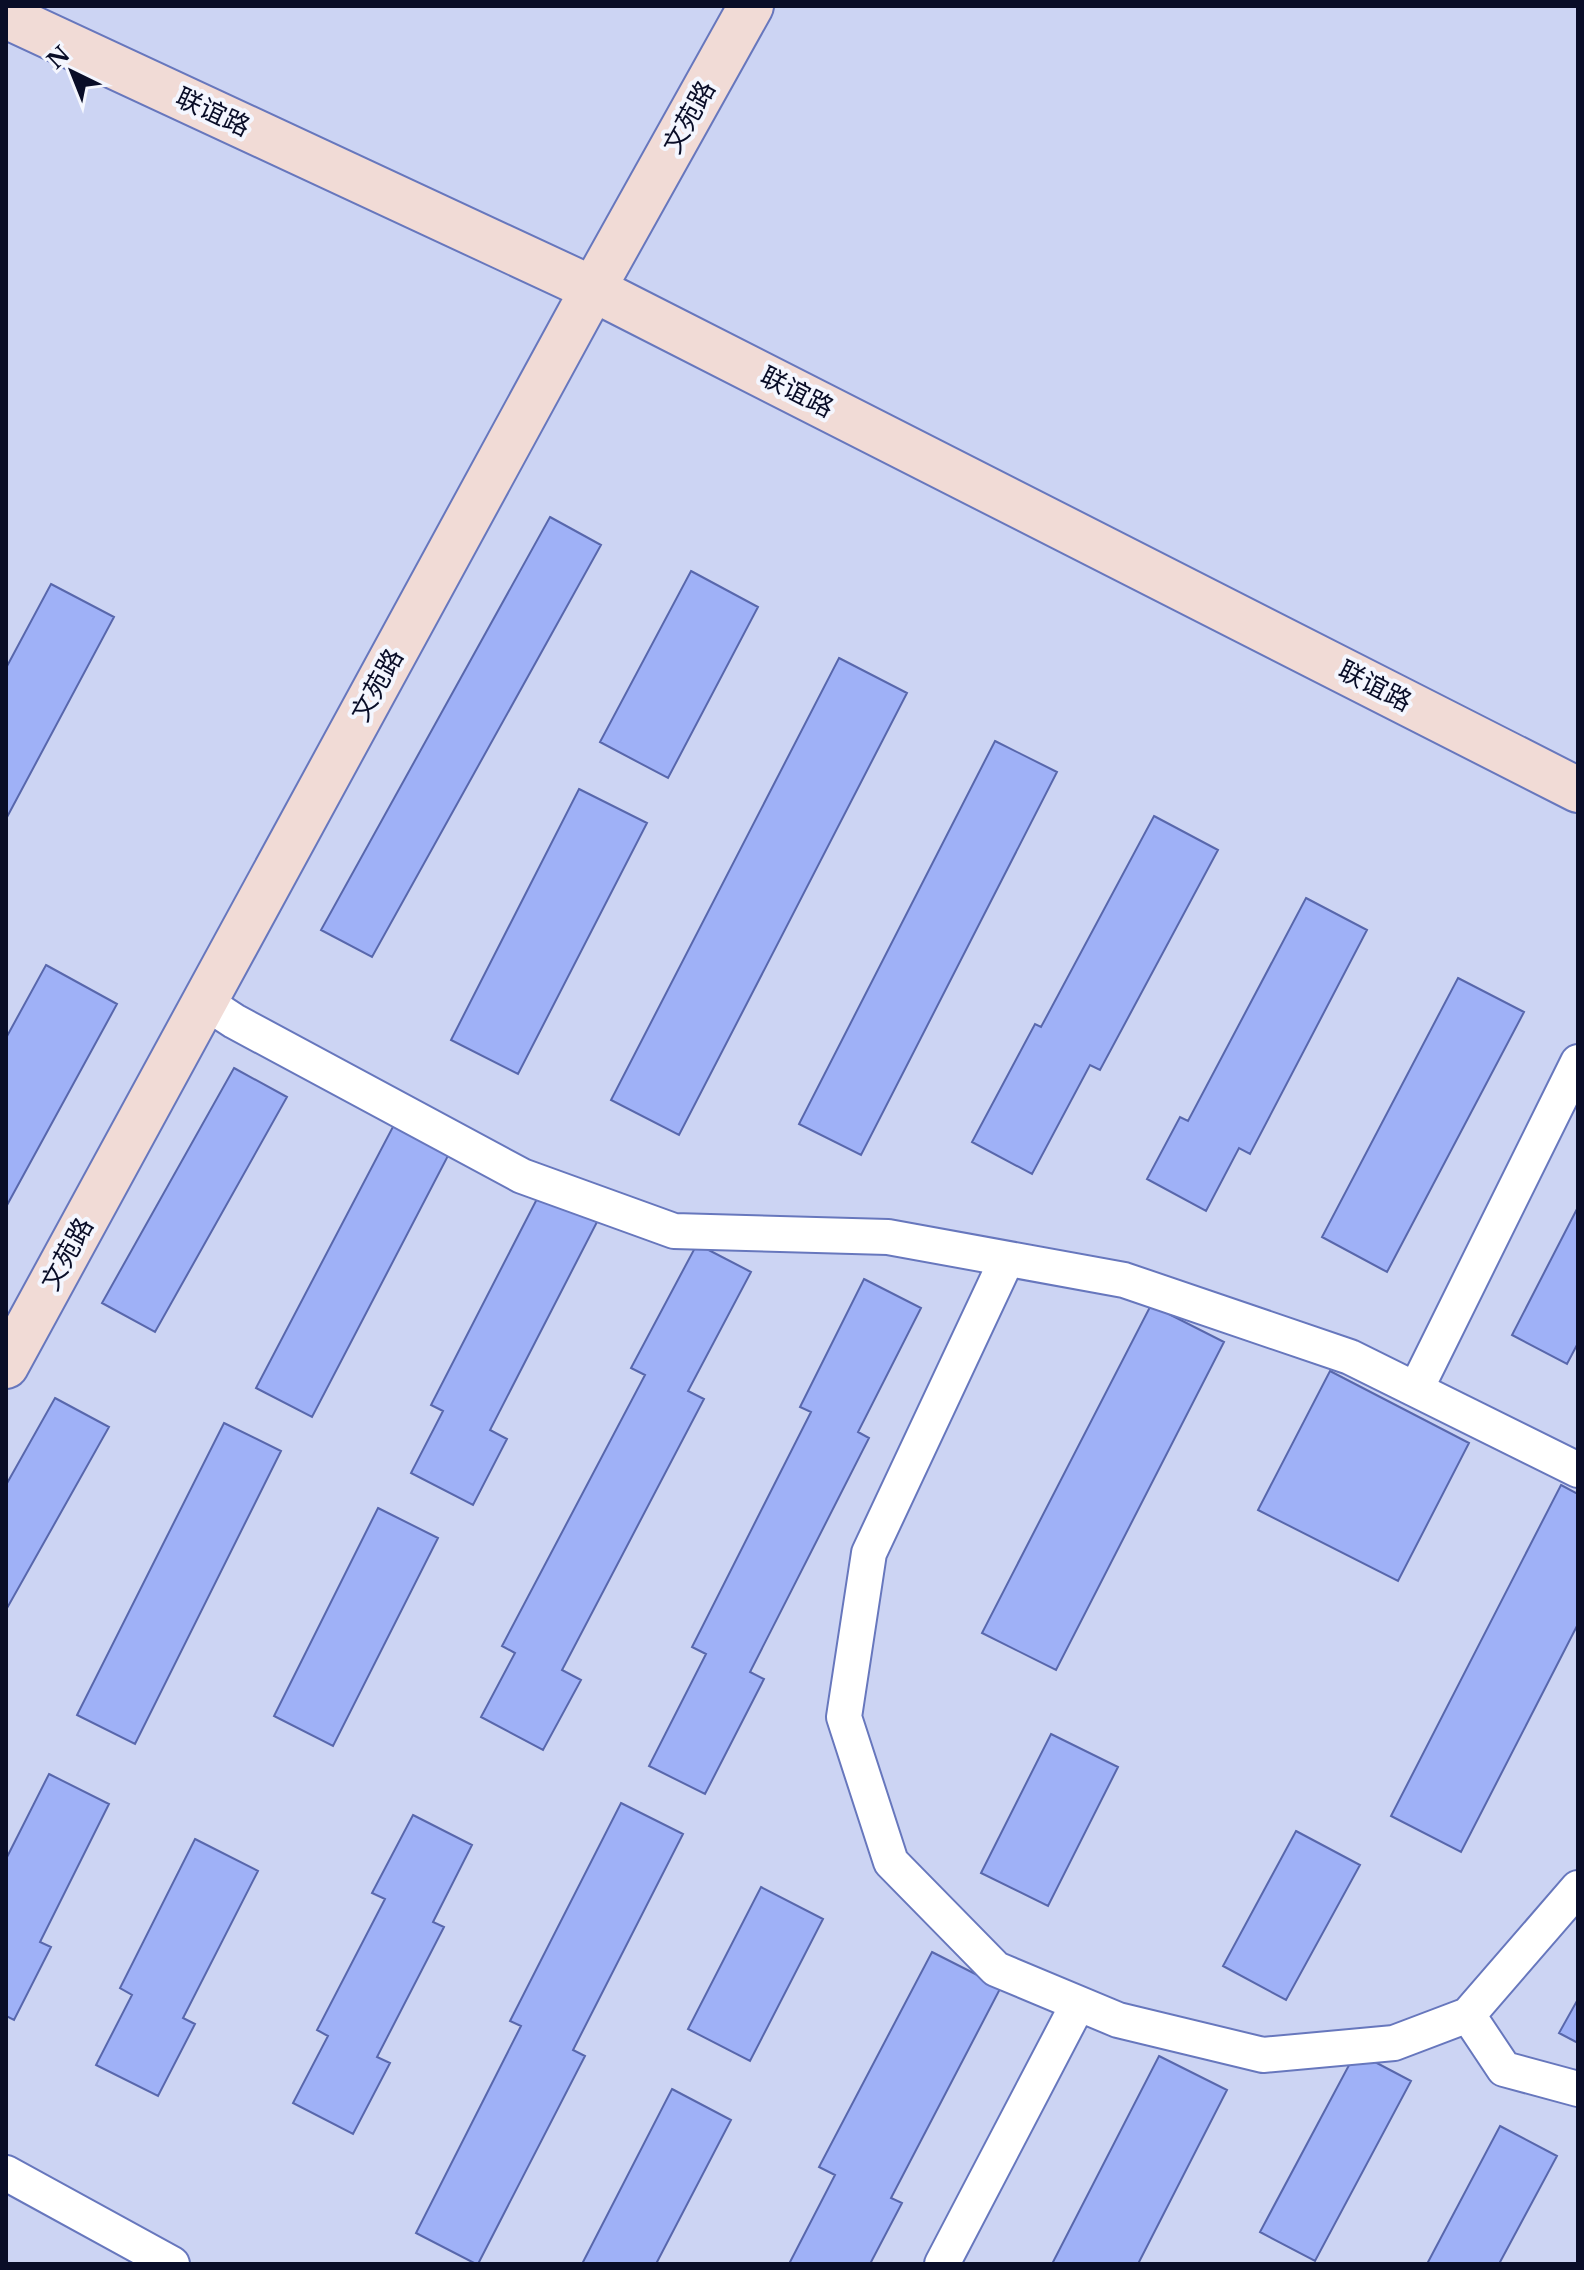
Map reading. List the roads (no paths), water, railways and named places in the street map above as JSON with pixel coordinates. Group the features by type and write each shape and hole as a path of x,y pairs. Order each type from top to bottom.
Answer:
{"street":[{"name":"文苑路","path":"6,1366 593,289 751,6"},
{"name":"联谊路","path":"6,16 593,289 1578,790"},
{"path":"205,1002 234,1021 522,1176 674,1231 888,1237 1124,1280 1350,1357 1578,1470"},
{"path":"1416,1389 1578,1062"},
{"path":"1007,1259 869,1553 844,1717 891,1862 996,1969 1118,2020 1263,2055 1394,2043 1468,2015 1578,1888"},
{"path":"942,2264 1078,2004"},
{"path":"1468,2015 1504,2069 1578,2089"},
{"path":"6,2173 172,2264"}]}
